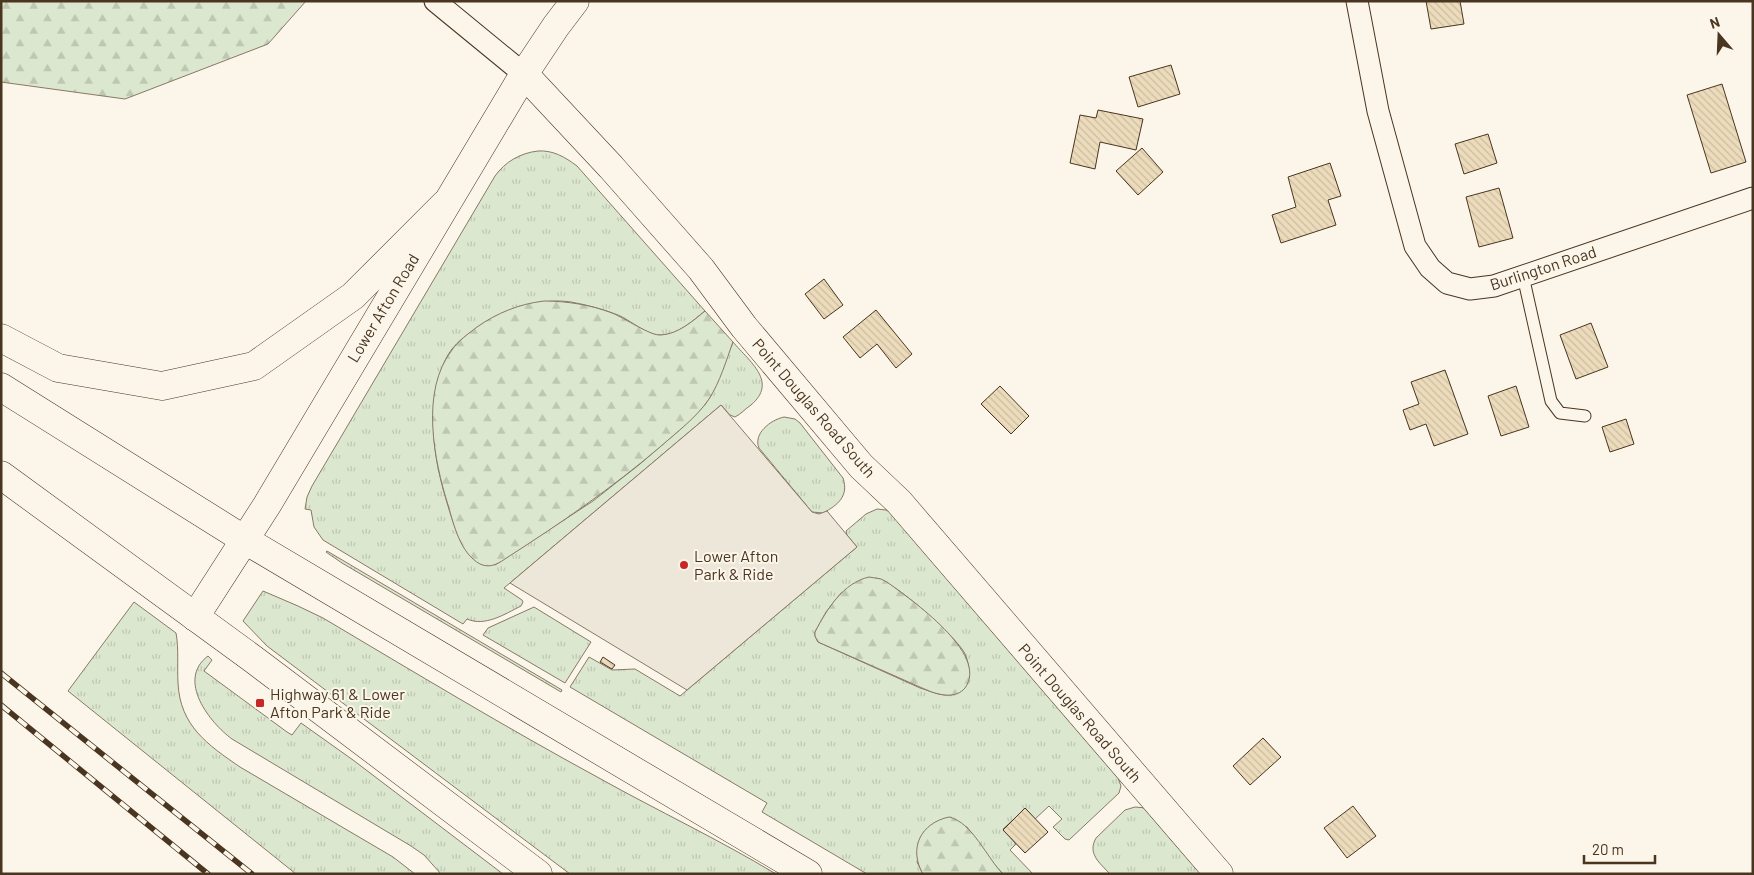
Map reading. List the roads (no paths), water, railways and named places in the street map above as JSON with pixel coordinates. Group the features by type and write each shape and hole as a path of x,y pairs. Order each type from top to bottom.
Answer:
{"main road":[{"name":"Lower Afton Road","path":"195,617 245,540 524,74 575,1"},
{"name":"Point Douglas Road South","path":"524,74 605,160 701,269 744,327 854,459 899,502 1219,874"},
{"path":"1,338 58,368 162,386 254,366 354,296 445,204"},
{"path":"1,387 245,540 808,874"},
{"path":"1,475 195,617 538,874"}],"street":[{"name":"Point Douglas Road South","path":"435,1 524,74"},
{"name":"Burlington Road","path":"1357,1 1378,111 1415,246 1430,268 1447,283 1470,289 1494,286 1753,198"}],"lane":[{"path":"1523,276 1551,401 1560,413 1585,416"}],"railway":[{"path":"1,673 252,874"},
{"path":"1,705 208,874"}],"place":[{"name":"Lower Afton Park & Ride","path":"684,565"},
{"name":"Highway 61 & Lower Afton Park & Ride","path":"260,703"}]}
